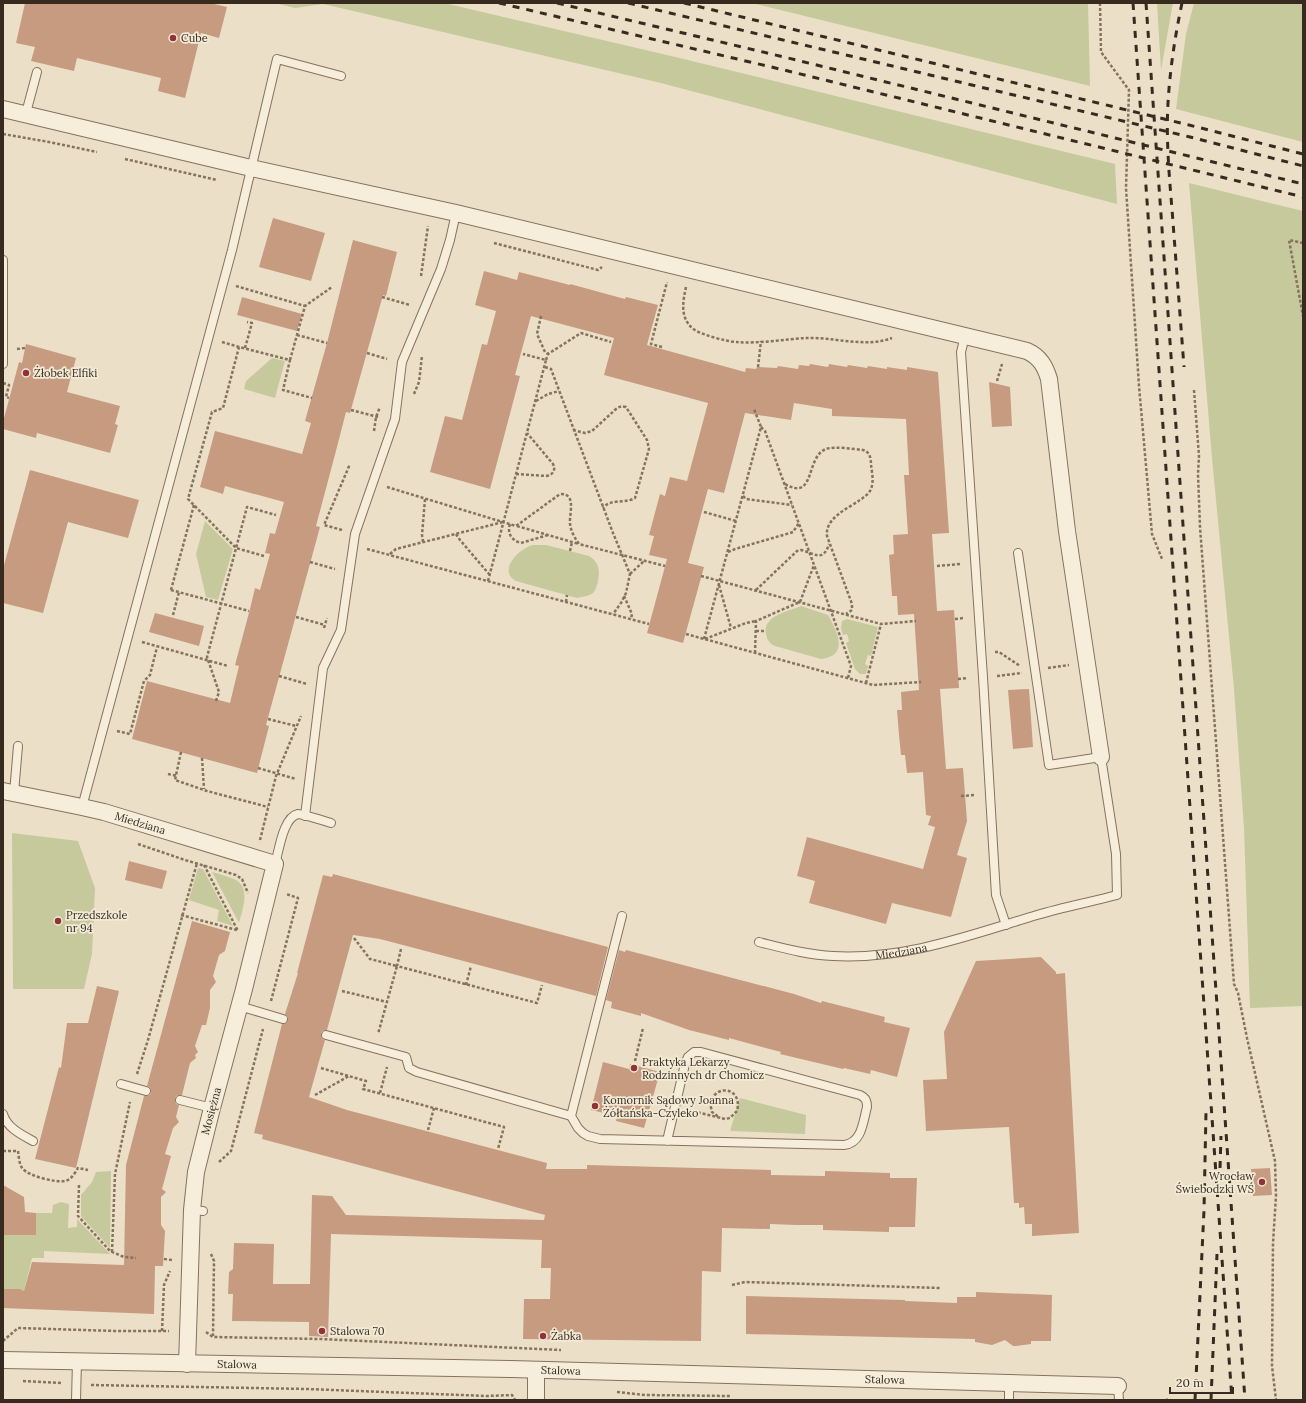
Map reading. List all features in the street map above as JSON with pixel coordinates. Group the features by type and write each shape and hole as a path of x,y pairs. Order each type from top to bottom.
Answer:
{"street":[{"path":"3,108 251,168 456,212 1027,351 1034,354 1046,369 1049,379 1068,531 1101,757"},
{"name":"Miedziana","path":"9,792 82,807 275,864"},
{"name":"Mosiężna","path":"187,1364 198,1210 196,1172 275,864"},
{"name":"Stalowa","path":"3,1360 536,1370 1009,1384 1119,1393"},
{"path":"536,1370 536,1400"}],"lane":[{"path":"82,807 232,250 277,59 341,76"},
{"path":"26,114 37,72"},
{"path":"305,816 323,668 341,630 355,534 394,422 402,362 441,269 450,240 456,212"},
{"path":"3,260 3,364"},
{"path":"965,336 961,352 984,677 996,895 1006,924"},
{"path":"1018,553 1050,765 1101,757"},
{"path":"9,792 18,746"},
{"name":"Miedziana","path":"759,942 801,952 833,956 861,956 898,953 941,944 1039,914 1117,896 1116,854 1101,757"},
{"path":"275,864 286,824 291,817 298,814 331,823"},
{"path":"571,1116 622,916"},
{"path":"239,1006 283,1019"},
{"path":"326,1034 406,1057 409,1068 417,1072 571,1116 582,1133 595,1138 668,1141 850,1144 859,1137 867,1102 864,1097 860,1095 701,1052 694,1052 688,1057 685,1064 668,1141"},
{"path":"121,1084 146,1091"},
{"path":"180,1100 212,1108"},
{"path":"3,1118 16,1131 33,1141"},
{"path":"76,1400 77,1362"},
{"path":"1009,1384 1009,1400"}],"path":[{"path":"1100,3 1101,52 1129,90 1126,188 1139,386 1152,534 1162,559"},
{"path":"3,134 98,153"},
{"path":"119,158 214,181 222,180"},
{"path":"420,284 429,221"},
{"path":"1303,243 1289,240 1303,316"},
{"path":"662,347 651,344 672,265"},
{"path":"691,269 686,286 683,308 684,316 691,327 697,332 708,335 737,342 809,338 877,342 896,336 902,330 904,321"},
{"path":"233,285 305,306"},
{"path":"312,398 283,390 305,306 332,287"},
{"path":"382,297 424,308"},
{"path":"541,316 537,334 545,352 548,354"},
{"path":"245,348 252,323 247,322"},
{"path":"488,581 548,354 581,333 611,342"},
{"path":"297,335 327,344"},
{"path":"218,341 290,360"},
{"path":"758,367 761,341"},
{"path":"239,347 223,408 212,412 209,420 188,498 236,548 264,556"},
{"path":"367,353 390,359"},
{"path":"523,354 546,360"},
{"path":"997,381 1002,363"},
{"path":"544,367 551,368 573,430 630,574"},
{"path":"3,383 9,385 6,397 9,398"},
{"path":"1194,390 1199,456 1198,474 1200,527 1234,984 1238,993 1275,1161 1276,1196 1273,1243 1272,1366 1276,1400"},
{"path":"535,401 548,394 559,391"},
{"path":"573,430 584,433 592,431 616,409 620,406 624,406 647,440 648,453 635,498 630,500 609,502 603,508"},
{"path":"754,408 761,427 765,431 785,484 851,666 848,678"},
{"path":"351,410 394,422"},
{"path":"704,639 761,427"},
{"path":"516,474 549,476 554,472 555,468 553,464 527,432"},
{"path":"785,484 796,488 801,488 805,485 808,480 811,466 820,453 827,448 863,450 868,453 871,459 871,489 866,496 829,522 826,531 829,543 852,604 852,610 846,614"},
{"path":"350,464 324,525 355,534"},
{"path":"373,483 579,544 665,566"},
{"path":"516,526 560,494 565,494 569,496 571,500 571,530 579,544"},
{"path":"743,496 746,499 792,505"},
{"path":"423,542 422,535 425,499"},
{"path":"194,505 171,590 249,611"},
{"path":"216,701 219,692 210,664 207,660 207,656 247,508 276,515"},
{"path":"704,512 736,521"},
{"path":"390,554 396,549 504,522"},
{"path":"728,552 735,548 790,534 799,523"},
{"path":"510,524 508,530 513,540 517,542 526,542 548,535"},
{"path":"456,534 490,574"},
{"path":"570,551 572,542"},
{"path":"756,591 797,551 800,550 817,555 823,554 826,552 829,543"},
{"path":"353,546 390,554 649,624"},
{"path":"613,614 626,593 630,574 644,561"},
{"path":"310,562 349,573"},
{"path":"937,566 965,563"},
{"path":"704,639 731,628 756,621 800,602 814,565"},
{"path":"701,576 719,583 800,602 881,624 916,621"},
{"path":"719,583 731,628"},
{"path":"172,615 179,592"},
{"path":"566,602 568,595"},
{"path":"624,596 632,614 631,619"},
{"path":"296,617 325,625"},
{"path":"755,653 756,621"},
{"path":"866,683 881,624"},
{"path":"756,631 765,631"},
{"path":"686,634 873,685 921,682"},
{"path":"128,638 228,666"},
{"path":"115,730 132,734 144,682 150,675 157,647"},
{"path":"992,656 995,652 999,652 1023,668"},
{"path":"279,676 314,685"},
{"path":"258,846 277,774 302,712"},
{"path":"268,719 296,726"},
{"path":"181,752 176,780 268,807"},
{"path":"202,758 204,789"},
{"path":"258,768 277,774"},
{"path":"168,774 176,776"},
{"path":"961,796 980,795"},
{"path":"112,1252 115,1174 133,1087 148,1040 197,863 236,875 242,879 249,898"},
{"path":"284,894 298,898"},
{"path":"182,915 239,931 241,926"},
{"path":"354,938 370,959 538,1003 542,985"},
{"path":"375,1048 401,949"},
{"path":"466,985 470,966"},
{"path":"342,991 387,1002"},
{"path":"635,1061 643,1028"},
{"path":"380,1093 391,1053"},
{"path":"321,1068 366,1080 363,1089 504,1127 498,1149"},
{"path":"316,1095 349,1076"},
{"path":"675,1106 720,1118 730,1118 737,1111 738,1102 733,1093 729,1091 724,1090 715,1094 710,1103 712,1112 720,1118"},
{"path":"428,1130 434,1108"},
{"path":"3,1151 18,1151 20,1166 24,1170 35,1176 48,1179 65,1181 73,1176 78,1168 88,1170"},
{"path":"216,1165 231,1151"},
{"path":"79,1185 78,1216 112,1252 124,1257 136,1258"},
{"path":"208,1249 214,1261 213,1337"},
{"path":"164,1259 173,1260"},
{"path":"732,1285 745,1282 940,1288"},
{"path":"3,1341 18,1328 176,1331"},
{"path":"201,1331 213,1337 320,1339 567,1350"},
{"path":"18,1381 77,1384 307,1389 488,1396 512,1395 516,1400"}],"green space":[{"path":"275,3 444,3 667,55 1115,164 1117,204 661,83 323,4 295,8"},
{"path":"752,3 1088,3 1090,86"},
{"path":"1157,3 1173,3 1161,70"},
{"path":"1194,3 1303,3 1303,142 1176,109 1186,34"},
{"path":"1189,183 1303,211 1303,1006 1250,1008 1244,828 1234,689 1212,458"},
{"path":"272,358 285,361 275,398 244,389 246,381"},
{"path":"205,521 233,549 218,600 206,597 196,554"},
{"path":"533,545 546,545 592,558 597,564 599,573 594,592 590,595 577,598 516,581 511,577 509,566 516,555 527,547"},
{"path":"801,606 828,615 835,628 839,642 836,653 830,657 821,659 775,646 768,640 766,628 768,623 778,615"},
{"path":"847,619 878,627 871,656 868,655 865,664 868,666 866,674 860,674 855,669 846,643 849,641 847,634 843,635 841,628 842,621"},
{"path":"12,833 78,841 95,888 92,954 84,989 13,989"},
{"path":"198,868 203,869 233,926 217,921 219,910 189,900"},
{"path":"212,872 234,879 243,887 244,899 239,923"},
{"path":"740,1098 806,1115 805,1134 730,1131"},
{"path":"111,1171 110,1248 81,1216 81,1195 92,1182 96,1172"},
{"path":"61,1202 69,1204 68,1228 77,1227 77,1219 110,1254 44,1251 44,1258 32,1258 24,1291 20,1289 3,1289 3,1235 36,1235 36,1213 52,1213 53,1205"}],"building":[{"path":"25,3 210,3 227,7 219,38 201,33 185,98 158,91 161,78 77,58 74,71 31,61 35,47 16,43"},
{"path":"273,218 325,233 311,281 259,267"},
{"path":"353,240 397,252 386,296 383,295 350,413 346,412 316,526 320,527 266,725 269,726 257,773 132,739 147,681 230,703 239,666 235,665 255,588 260,590 270,554 265,553 270,533 275,534 284,502 225,486 223,494 200,487 215,431 302,454 311,423 305,421 327,343"},
{"path":"484,271 517,280 519,272 625,299 626,297 658,305 647,345 745,372 746,368 777,368 778,366 798,369 799,365 809,366 810,364 828,367 829,364 847,367 848,365 867,368 868,366 907,370 907,367 938,372 949,533 932,534 937,611 954,610 959,688 940,689 946,769 963,768 967,821 957,855 967,858 951,917 892,903 886,924 809,903 815,881 797,876 807,837 923,869 935,827 928,825 931,816 926,815 923,772 907,773 905,755 901,755 897,710 902,710 901,692 919,690 914,614 898,615 897,596 892,596 889,555 894,554 893,535 908,534 904,475 909,475 906,419 832,416 832,409 794,403 791,420 745,413 724,493 708,489 688,563 704,567 683,643 647,633 667,559 649,555 654,536 649,535 660,494 665,496 670,477 687,481 708,403 604,375 614,338 531,316 515,375 520,376 490,489 430,472 445,416 462,420 482,344 487,345 496,311 475,305"},
{"path":"242,297 302,314 297,331 237,315"},
{"path":"26,344 76,358 67,392 120,406 115,424 118,425 110,453 37,433 36,438 3,429 3,422 19,362 22,363"},
{"path":"989,382 1010,387 1012,426 992,427"},
{"path":"30,470 139,500 128,538 68,522 43,613 3,603 3,569"},
{"path":"155,613 204,626 199,646 149,632"},
{"path":"1029,689 1033,747 1013,749 1008,690"},
{"path":"129,861 167,871 162,889 125,880"},
{"path":"333,874 608,947 596,996 380,939 353,935 327,1030 322,1031 321,1034 322,1039 325,1040 309,1097 347,1110 547,1163 546,1169 587,1169 587,1165 771,1170 771,1175 825,1176 825,1171 890,1173 890,1178 917,1178 915,1227 889,1227 889,1232 823,1230 823,1225 770,1224 770,1229 722,1228 721,1272 702,1271 701,1341 523,1339 524,1299 550,1299 551,1268 541,1268 542,1240 331,1234 328,1337 309,1336 309,1322 232,1321 233,1294 228,1294 229,1272 233,1269 234,1243 274,1244 273,1284 310,1284 312,1195 332,1196 346,1215 544,1220 545,1215 262,1139 263,1135 254,1133 282,1024 286,1023 288,1020 288,1017 285,1014 298,973 323,875 332,877"},
{"path":"192,921 230,932 225,951 219,955 213,976 216,982 210,990 210,1008 206,1025 202,1025 195,1046 198,1052 195,1055 196,1058 190,1063 182,1095 176,1096 175,1099 176,1104 179,1105 176,1117 179,1122 173,1128 165,1154 171,1156 162,1189 166,1192 161,1197 161,1225 165,1231 163,1266 155,1266 154,1314 3,1308 3,1289 20,1289 24,1291 32,1262 124,1265 126,1165 144,1096 150,1095 151,1092 150,1087 147,1086"},
{"path":"619,950 625,952 626,950 794,994 821,1003 822,1001 885,1017 884,1022 910,1028 897,1077 871,1070 870,1074 843,1069 780,1054 781,1052 729,1038 729,1040 689,1030 641,1013 641,1016 611,1008 612,1002 606,1000"},
{"path":"1041,957 1056,972 1056,974 1065,973 1079,1233 1032,1236 1032,1224 1025,1224 1024,1207 1019,1208 1019,1203 1014,1203 1009,1127 926,1131 923,1080 947,1079 944,1032 976,961"},
{"path":"97,986 119,991 76,1168 35,1159 59,1067 61,1068 67,1023 88,1023"},
{"path":"603,1062 629,1069 630,1064 660,1072 644,1128 616,1121 617,1116 591,1110"},
{"name":"Wrocław Świebodzki WŚ","path":"1270,1168 1272,1195 1253,1196 1251,1169"},
{"path":"3,1185 24,1197 25,1212 36,1213 36,1235 3,1235"},
{"path":"976,1292 1052,1295 1051,1341 1031,1341 1031,1344 1013,1346 1005,1340 992,1345 975,1342 975,1339 746,1334 746,1296 905,1300 957,1303 957,1297 976,1297"}],"railway":[{"path":"499,3 784,70 1303,197"},
{"path":"557,3 1303,184"},
{"path":"628,3 1190,137 1303,166"},
{"path":"684,3 1303,154"},
{"path":"1133,3 1232,1400"},
{"path":"1146,3 1245,1400"},
{"path":"1182,3 1171,65 1167,129 1184,367"},
{"path":"1195,1400 1204,1210 1206,1112"},
{"path":"1220,1168 1221,1136"},
{"path":"1211,1400 1217,1254"}],"place":[{"name":"Cube","path":"173,38"},
{"name":"Żłobek Elfiki","path":"26,373"},
{"name":"Przedszkole nr 94","path":"58,921"},
{"name":"Praktyka Lekarzy Rodzinnych dr Chomicz","path":"634,1068"},
{"name":"Komornik Sądowy Joanna Żółtańska-Czyleko","path":"595,1106"},
{"name":"Wrocław Świebodzki WŚ","path":"1262,1182"},
{"name":"Stalowa 70","path":"322,1331"},
{"name":"Żabka","path":"543,1336"}]}
